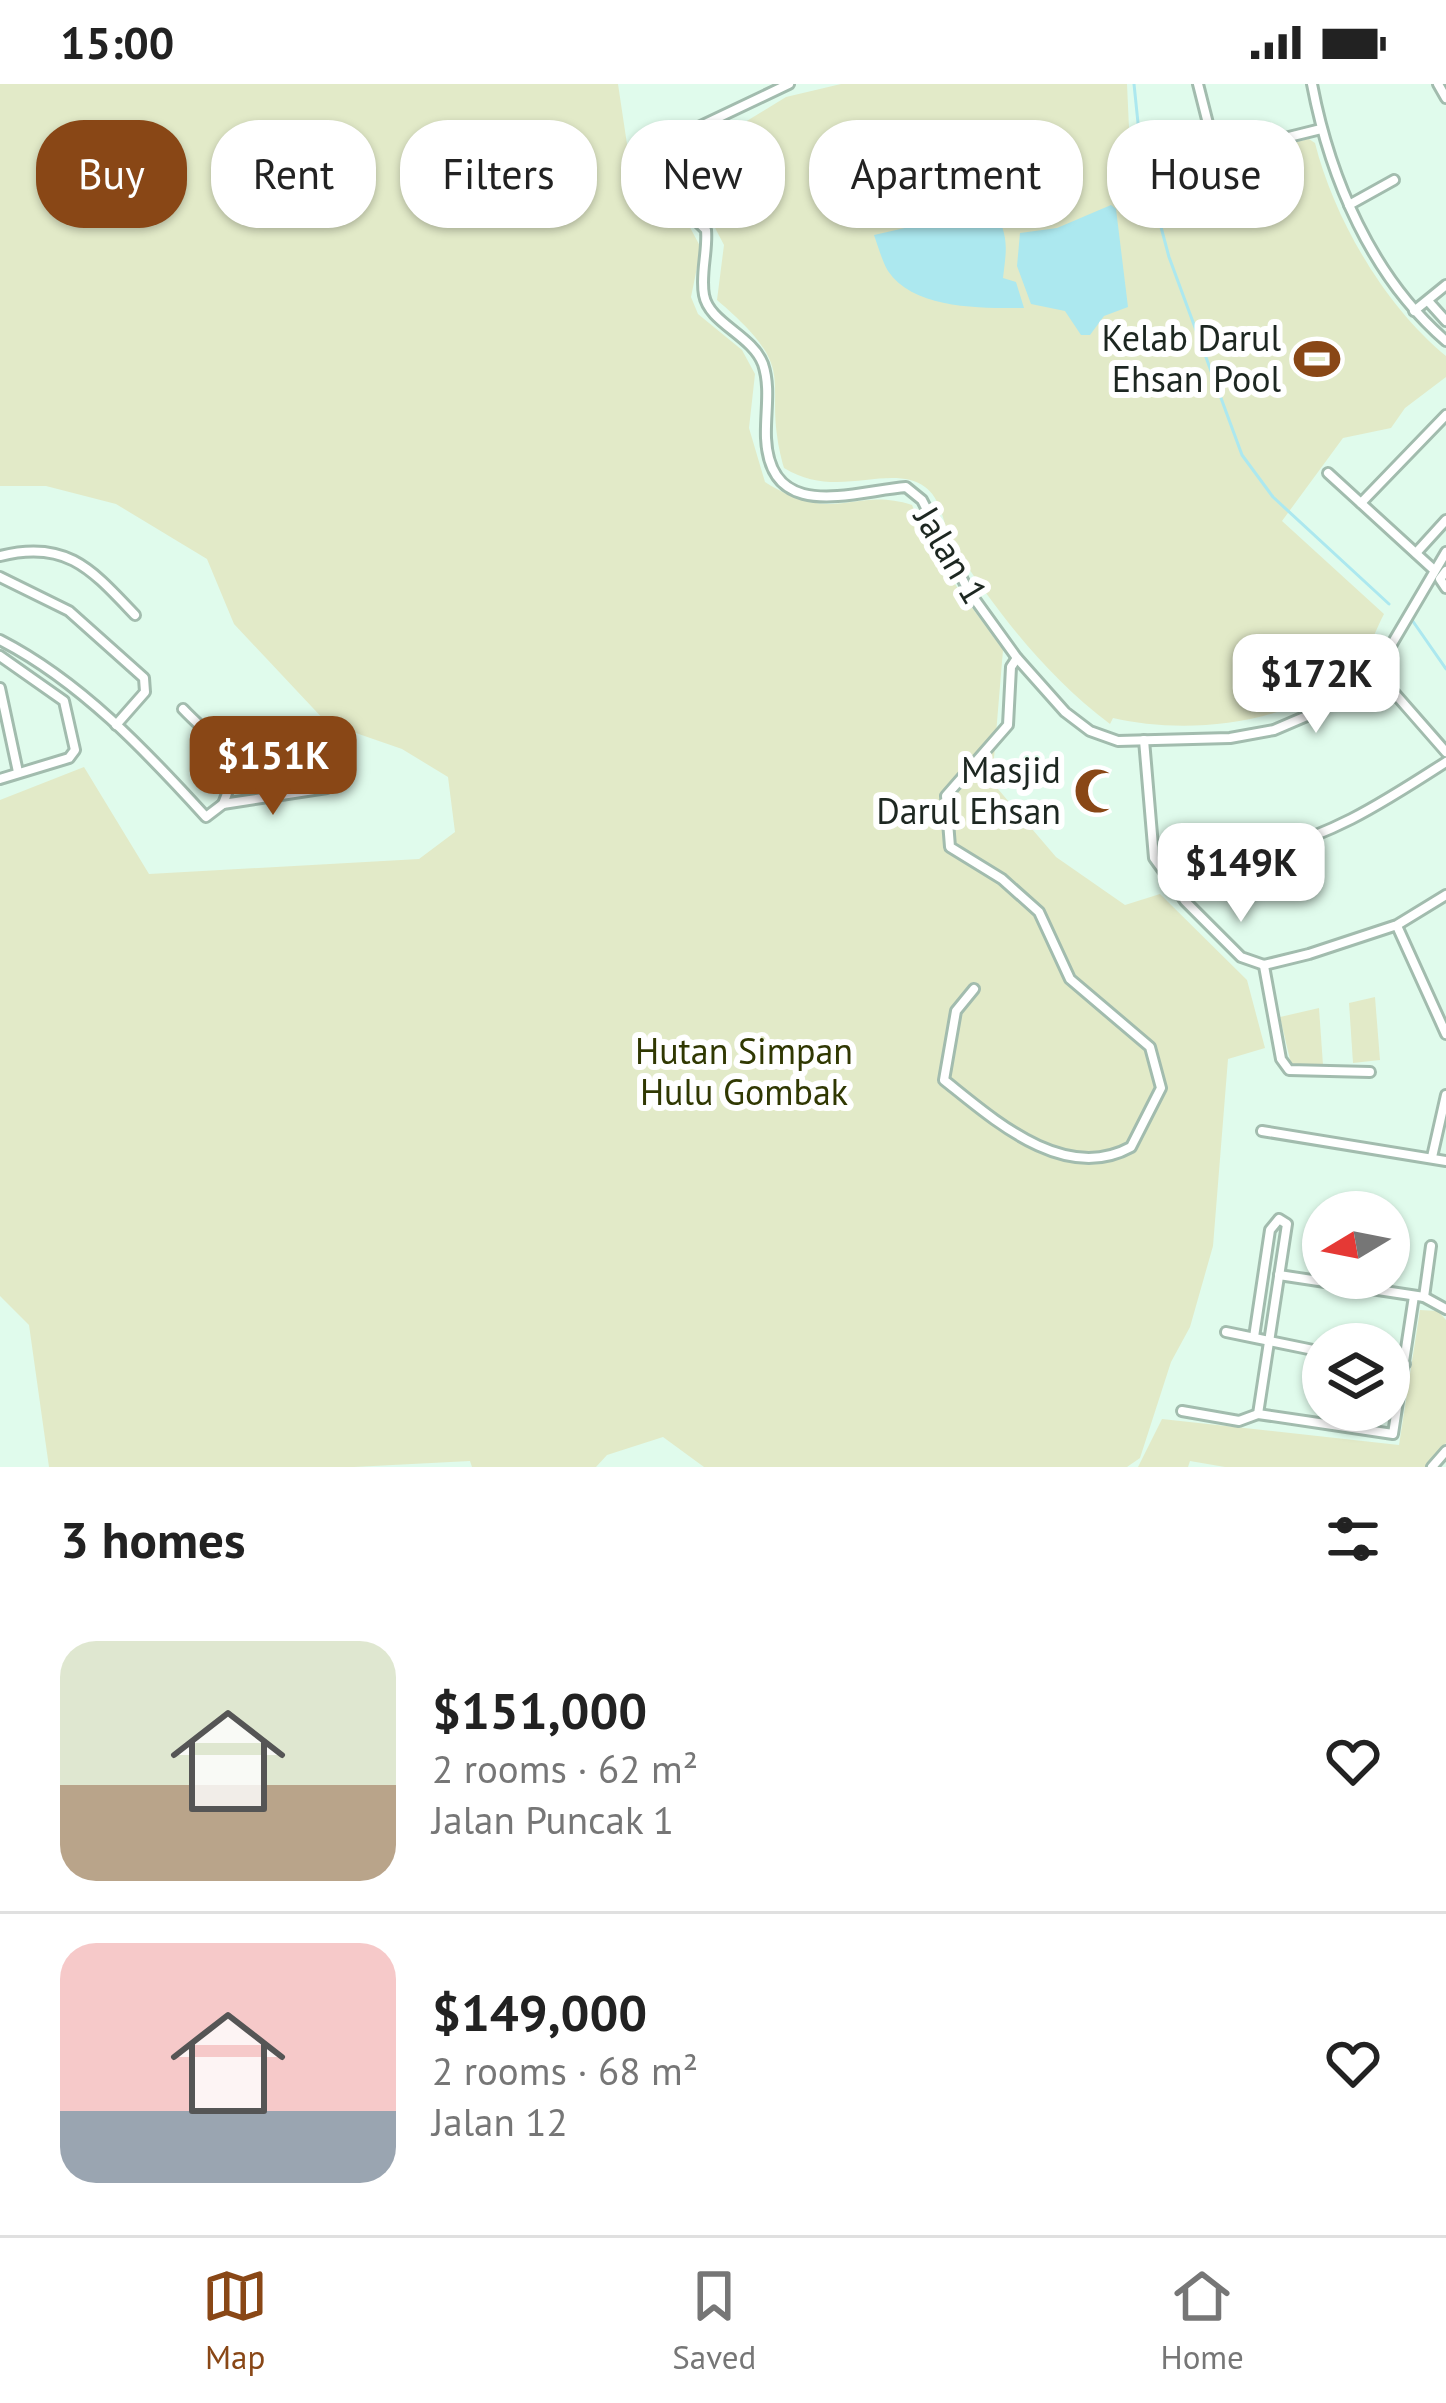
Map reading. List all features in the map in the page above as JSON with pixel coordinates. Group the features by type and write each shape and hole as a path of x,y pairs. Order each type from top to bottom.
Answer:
{"street":[{"name":"Jalan 1","path":"789,84 668,141 652,164 654,175 703,222 707,240 704,297 709,308 753,346 763,364 766,442 779,478 806,497 824,499 906,487 922,500 968,590 1017,658 1064,712 1090,731 1118,741 1230,738 1274,730 1309,715 1376,671 1446,553"},
{"path":"1198,84 1212,156 1321,129"},
{"path":"1312,84 1321,129 1348,206 1414,311 1446,341"},
{"path":"1438,84 1446,98"},
{"path":"1348,206 1394,180"},
{"path":"1414,311 1446,285"},
{"path":"1428,301 1446,320"},
{"path":"1361,503 1446,415"},
{"path":"1328,472 1433,568"},
{"path":"1416,553 1446,520"},
{"path":"0,556 37,549 82,562 135,615"},
{"path":"1446,571 1440,579 1446,589"},
{"path":"0,577 69,611 144,678 145,692 116,725"},
{"path":"0,640 48,668 116,725 206,817 224,804 327,788"},
{"path":"0,656 64,701 75,750 69,758 0,779"},
{"path":"974,989 956,1011 944,1080 1025,1140 1099,1160 1131,1147 1161,1088 1150,1047 1070,979 1039,912 1002,879 955,852 947,838 946,796 1008,725 1011,667 1017,658"},
{"path":"1247,857 1313,841 1362,817 1446,757 1376,671"},
{"path":"0,688 18,772"},
{"path":"183,709 233,762 236,775 224,804"},
{"path":"1144,740 1151,839 1161,872 1241,957 1264,965 1397,926 1446,895"},
{"path":"1397,926 1446,1034"},
{"path":"1264,965 1280,1059 1289,1070 1370,1072"},
{"path":"1432,1157 1446,1095"},
{"path":"1262,1131 1446,1161"},
{"path":"1254,1337 1270,1230 1279,1219 1287,1224 1258,1414"},
{"path":"1410,1340 1431,1246"},
{"path":"1279,1275 1419,1297 1446,1309"},
{"path":"1226,1332 1302,1349"},
{"path":"1182,1411 1239,1421 1258,1414 1302,1422"},
{"path":"1353,1431 1387,1437 1394,1431"},
{"path":"1432,1467 1446,1450"}],"green space":[{"name":"Hutan Simpan Hulu Gombak","path":"0,84 618,84 623,120 621,228 690,228 701,248 691,297 698,314 742,350 755,374 749,428 765,482 809,502 891,500 912,505 930,550 1003,650 992,782 1056,857 1125,905 1160,894 1247,980 1265,1048 1228,1059 1213,1246 1190,1327 1171,1362 1140,1458 1127,1467 704,1467 663,1437 607,1455 596,1467 472,1467 470,1461 354,1467 49,1467 29,1325 0,1296 0,800 84,767 149,874 419,859 455,832 448,777 402,749 327,723 234,624 207,559 116,504 46,486 0,486"},
{"path":"841,84 1127,84 1129,120 1107,120 1107,228 1304,228 1304,140 1315,143 1335,201 1365,259 1402,312 1446,356 1446,377 1405,408 1391,428 1343,438 1282,521 1384,614 1366,650 1341,679 1313,697 1248,720 1177,726 1113,718 1110,724 1044,664 1005,618 953,545 939,506 925,487 896,478 823,481 784,468 771,363 745,326 717,300 724,245 715,228 785,228 785,120 748,120 786,97"},
{"path":"1375,997 1380,1060 1353,1063 1349,1003"},
{"path":"1319,1008 1323,1065 1291,1064 1280,1017"},
{"path":"1420,1310 1438,1311 1446,1320 1446,1443 1426,1467 1225,1467 1190,1461 1188,1467 1138,1467 1162,1419 1399,1445 1401,1431 1410,1431 1410,1374"}],"water":[{"path":"1107,207 1107,228 1118,228 1128,307 1104,316 1090,335 1081,335 1065,311 1031,304 1017,266 1020,233 1083,228 1083,217"},
{"path":"905,228 1002,228 1006,254 1003,278 1016,282 1024,308 970,307 914,293 888,271 874,235"}],"waterway":[{"path":"1134,84 1141,152 1169,257 1242,455 1273,497 1389,604"},
{"path":"1412,620 1446,669"}],"place":[{"name":"Kelab Darul Ehsan Pool","path":"1317,359"},
{"name":"Masjid Darul Ehsan","path":"1097,791"}]}
